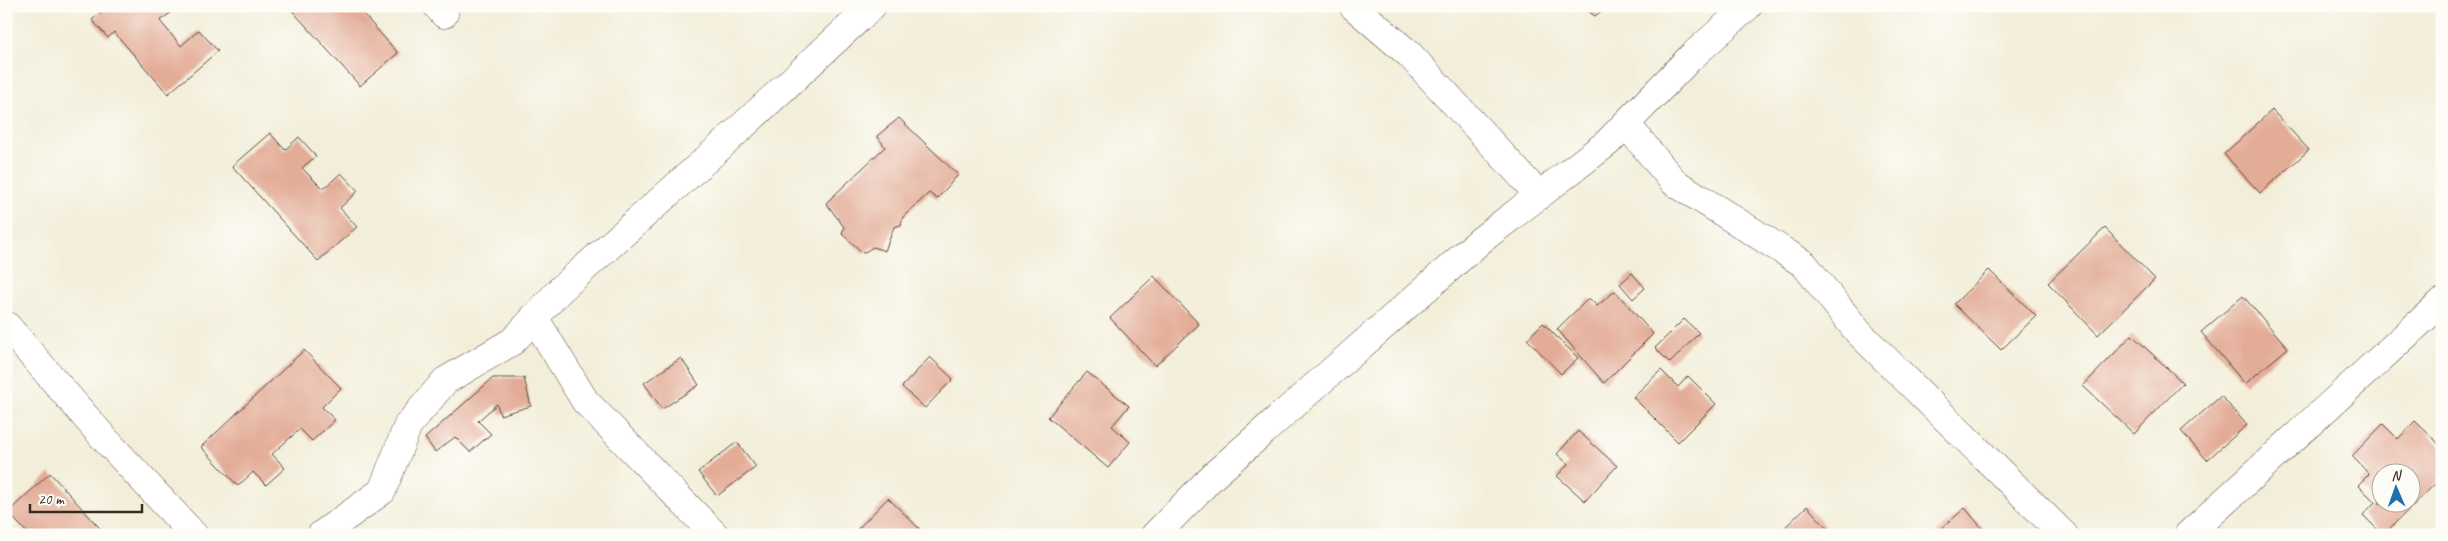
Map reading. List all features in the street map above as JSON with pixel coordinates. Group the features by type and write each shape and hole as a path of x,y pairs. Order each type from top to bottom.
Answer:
{"street":[{"path":"321,535 382,491 408,425 445,381 513,341 560,290 719,148 872,6"},
{"path":"1353,6 1410,55 1539,195"},
{"path":"1156,535 1214,475 1481,240 1607,143 1690,58 1748,6"},
{"path":"1626,124 1674,182 1804,264 1859,333 2064,535"},
{"path":"2188,535 2442,302"},
{"path":"534,317 585,401 714,535"},
{"path":"6,325 103,437 194,535"}],"building":[{"path":"108,6 169,6 173,11 160,21 181,46 199,30 218,51 168,94 114,32 108,38 92,20"},
{"path":"288,6 356,6 398,53 360,86"},
{"path":"1581,6 1608,6 1595,16"},
{"path":"2272,110 2309,150 2260,193 2224,154"},
{"path":"899,118 958,175 937,199 929,193 903,217 901,225 894,227 885,251 873,247 863,253 842,234 844,227 826,203 885,147 877,136"},
{"path":"270,133 285,150 299,137 316,156 302,168 323,189 341,173 358,191 340,208 357,227 318,261 232,166"},
{"path":"2105,228 2155,279 2098,335 2048,283"},
{"path":"1989,270 2036,316 2001,350 1954,304"},
{"path":"1632,273 1645,288 1633,299 1620,284"},
{"path":"1154,276 1199,324 1155,366 1110,318"},
{"path":"1615,291 1653,334 1604,383 1557,329 1589,298 1597,306"},
{"path":"2243,296 2288,348 2245,384 2201,332"},
{"path":"1684,319 1699,333 1670,363 1655,348"},
{"path":"1543,323 1578,358 1561,374 1527,339"},
{"path":"2132,335 2183,383 2134,434 2083,386"},
{"path":"304,350 341,388 322,407 335,420 312,441 300,429 272,454 285,468 266,485 253,472 238,486 201,447"},
{"path":"930,357 953,379 925,408 902,387"},
{"path":"681,358 699,385 662,409 644,383"},
{"path":"1661,370 1678,387 1688,376 1716,404 1678,442 1633,397"},
{"path":"1087,372 1129,406 1112,426 1130,442 1108,468 1048,417"},
{"path":"493,378 524,378 531,406 500,415 497,404 478,421 491,434 470,452 455,437 435,452 425,438"},
{"path":"2221,396 2247,425 2207,460 2181,431"},
{"path":"2415,421 2442,447 2442,477 2420,499 2420,464 2370,464 2370,497 2358,485 2369,474 2352,456 2383,424 2398,439"},
{"path":"1578,431 1617,466 1585,501 1557,476 1568,464 1557,454"},
{"path":"737,442 756,467 717,496 698,472"},
{"path":"50,473 106,535 29,535 8,512"},
{"path":"888,498 926,535 852,535"},
{"path":"1807,506 1833,535 1777,535"},
{"path":"2370,507 2370,514 2404,514 2383,535 2363,515"},
{"path":"1965,508 1988,535 1934,535"}]}
